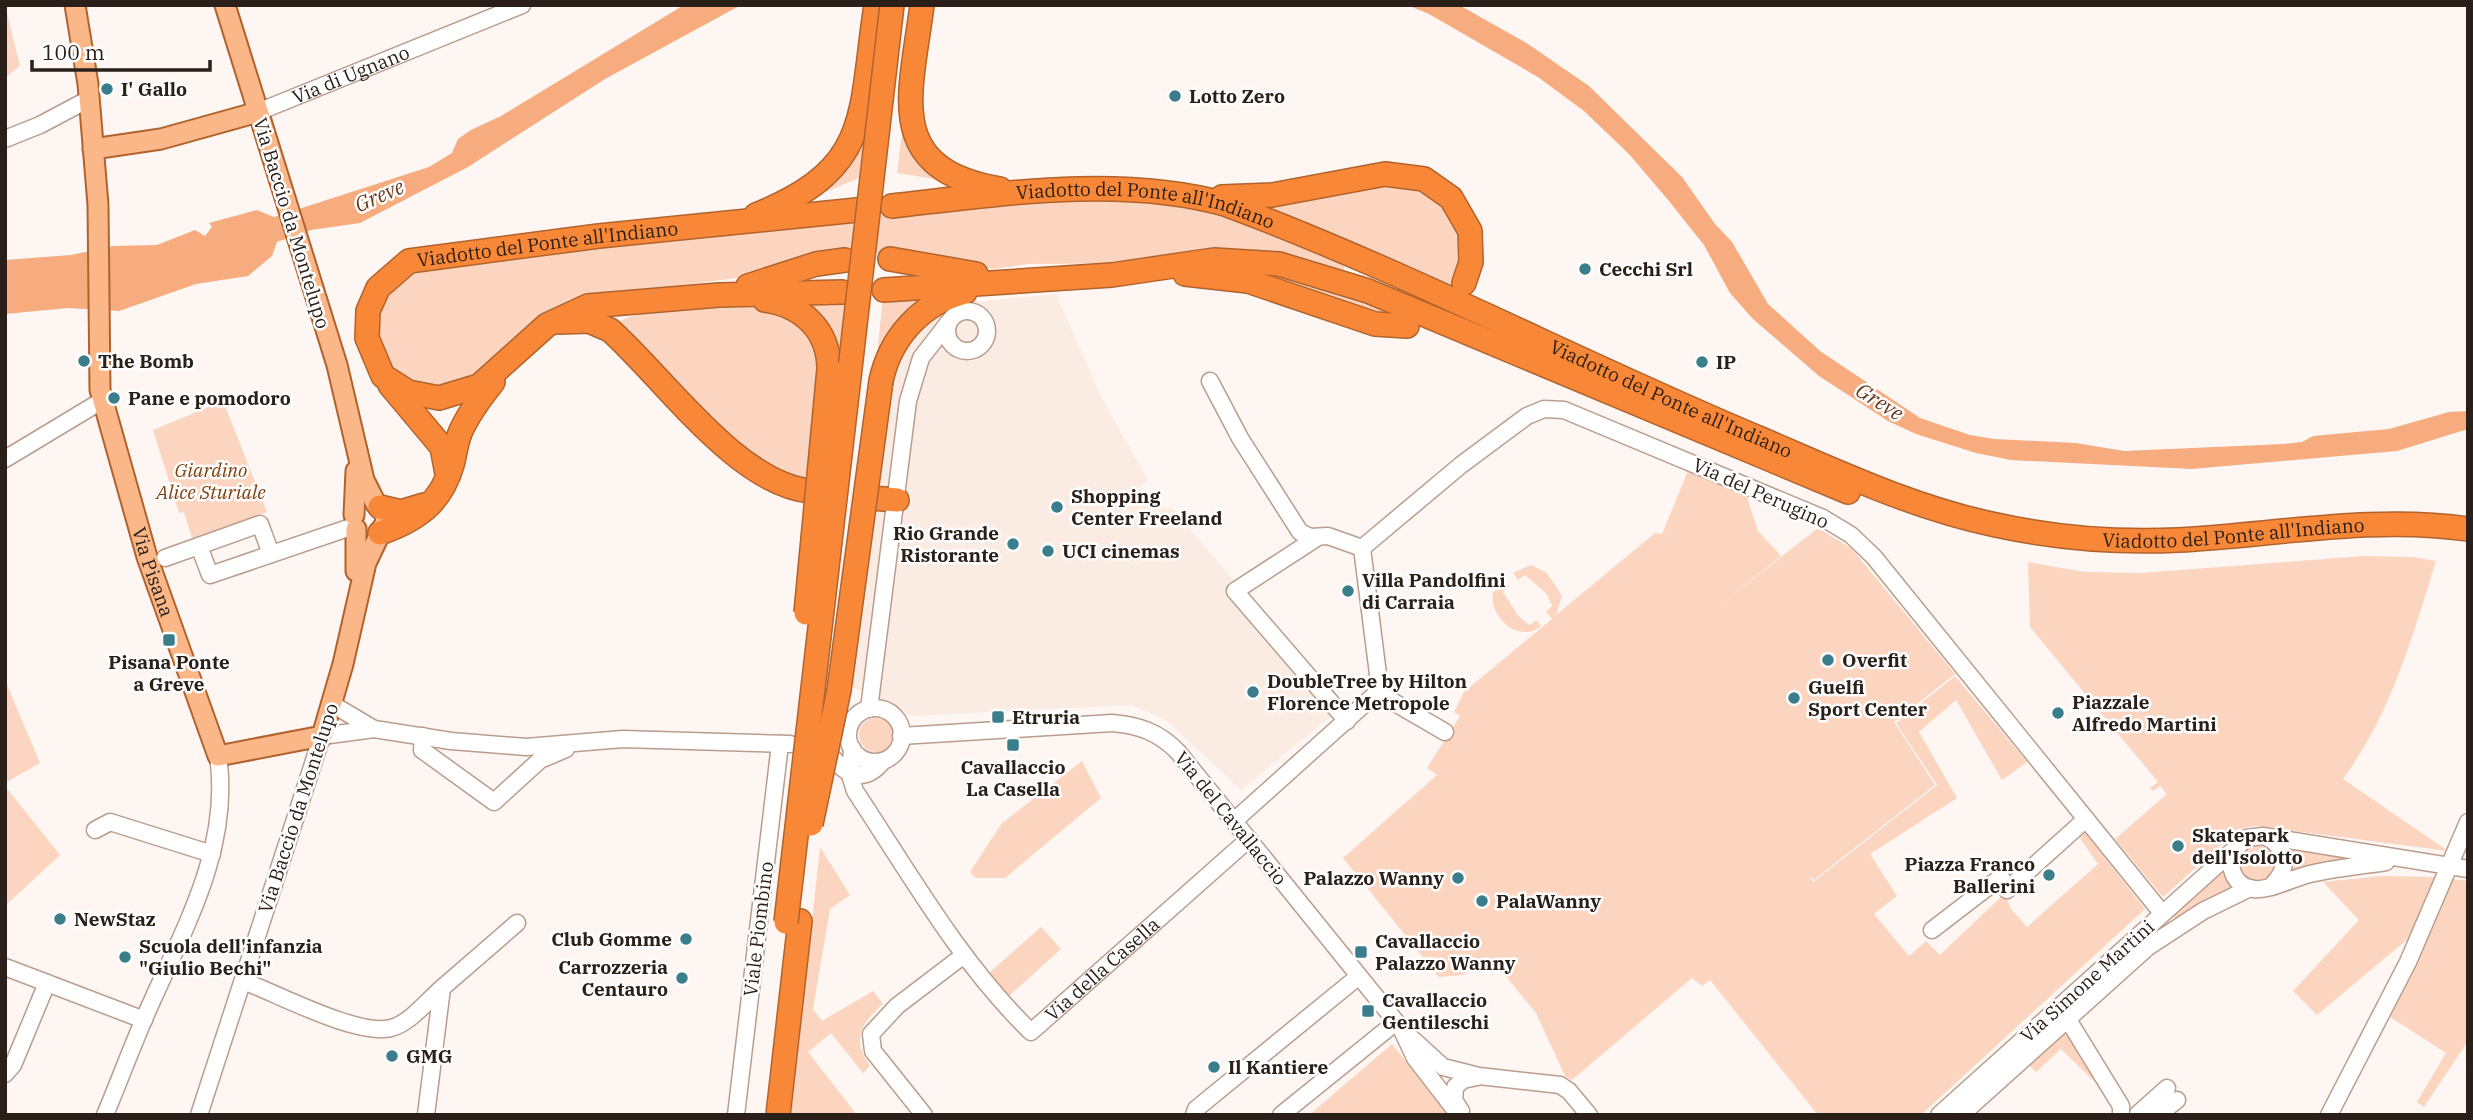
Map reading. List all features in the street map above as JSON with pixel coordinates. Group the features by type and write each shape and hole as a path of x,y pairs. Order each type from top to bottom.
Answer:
{"highway":[{"path":"730,225 778,206 816,186 846,153 859,118 876,5"},
{"path":"801,784 892,5"},
{"path":"811,824 907,5"},
{"path":"922,5 909,107 911,128 929,158 951,172 974,183 1024,193"},
{"path":"1198,196 1272,195 1385,174 1424,179 1451,198 1470,231 1471,262 1464,283"},
{"name":"Viadotto del Ponte all'Indiano","path":"892,206 1024,193 1089,190 1198,196 1253,214 1447,297 1633,385 1941,512 2051,535 2127,541 2186,540 2367,526 2468,529"},
{"name":"Viadotto del Ponte all'Indiano","path":"443,488 448,466 442,447 383,376 367,338 368,311 377,288 409,261 599,236 730,225 857,210"},
{"name":"Viadotto del Ponte all'Indiano","path":"890,259 976,274 1238,259 1279,264 1341,282 1808,477 1933,524 2042,548 2126,556 2373,540 2468,544"},
{"path":"719,295 816,264 845,260"},
{"name":"Viadotto del Ponte all'Indiano","path":"884,290 1112,275 1195,261"},
{"path":"1112,275 1227,277 1264,285 1375,324 1407,326"},
{"path":"763,1115 793,921 839,690 881,381 893,347 911,323 929,307 954,295 1037,280"},
{"path":"383,376 408,392 439,398 479,386 508,363 547,325 588,306 719,295 842,292"},
{"path":"719,295 779,302 800,312 825,339 830,369 805,627 801,784 778,1115"},
{"path":"547,325 576,319 610,330 744,464 777,483 810,491"},
{"path":"379,534 409,522 428,509 443,488 463,426 508,363"},
{"path":"378,506 410,511 443,488"},
{"path":"871,498 897,500"}],"main road":[{"name":"Via Pisana","path":"75,5 89,99 98,211 103,401 147,557 218,756"},
{"name":"Via Baccio da Montelupo","path":"225,5 313,295 337,365 364,480 387,521 366,563 322,736"},
{"name":"Via di Ugnano","path":"93,149 161,139 258,112"},
{"name":"Via Baccio da Montelupo","path":"352,620 355,442"},
{"path":"378,506 365,504 355,523 367,537 379,534"},
{"path":"218,756 322,736"}],"street":[{"name":"Via di Ugnano","path":"258,112 522,5"},
{"path":"5,139 40,125 89,99"},
{"path":"869,709 911,386 921,358 942,343 948,323 957,313 970,311 982,317 987,329 984,342 973,351 960,350 942,343"},
{"path":"1210,381 1255,465 1300,532 1318,537 1328,536 1362,548 1381,683 1378,694 1234,821"},
{"path":"5,459 103,401"},
{"name":"Via del Perugino","path":"1362,548 1461,465 1527,416 1544,409 1564,410 1823,519 1863,545 2162,913"},
{"path":"198,547 210,575 355,523"},
{"path":"165,558 260,524 271,554"},
{"path":"1318,537 1235,591 1347,722"},
{"path":"1378,694 1445,732"},
{"path":"332,704 373,729"},
{"path":"869,709 881,709 892,714 899,724 901,736 896,751 867,775 850,775 846,739 853,720 869,709"},
{"name":"Via del Cavallaccio","path":"901,736 1082,724 1134,726 1152,732 1170,744 1398,1025 1425,1073 1461,1115"},
{"path":"322,736 373,729 526,747 580,742"},
{"name":"Via Baccio da Montelupo","path":"199,1115 322,736"},
{"path":"423,736 422,750 494,802 540,760 580,742"},
{"name":"Viale Piombino","path":"580,742 623,739 785,744 736,1115"},
{"path":"846,739 862,758 883,761"},
{"name":"Via Pisana","path":"105,1115 193,910 212,854 220,803 218,756"},
{"name":"Via della Casella","path":"834,759 850,775 855,791 964,955 1004,1005 1031,1032 1249,839"},
{"path":"1932,930 2001,877 2007,890 2086,819"},
{"path":"95,830 110,822 212,854"},
{"path":"2329,1115 2408,962 2468,822"},
{"name":"Via Simone Martini","path":"1939,1115 2162,913 2252,836 2468,869"},
{"path":"2268,838 2278,845 2284,862 2281,874 2273,884"},
{"path":"2235,848 2230,864 2233,874 2250,888"},
{"name":"Via Simone Martini","path":"1961,1115 2067,1018 2166,934 2203,911 2250,888 2264,888 2309,874 2404,860"},
{"path":"243,981 344,1022 380,1029 392,1028 404,1021 517,923"},
{"path":"924,1115 873,1051 871,1034 897,1006 964,955"},
{"path":"5,967 144,1020"},
{"path":"1194,1115 1196,1109 1359,976"},
{"path":"5,1074 13,1065 47,983"},
{"path":"426,1115 442,988"},
{"path":"2067,1018 2121,1110 2138,1114 2172,1094 2158,1115"},
{"path":"1281,1115 1398,1025 1443,1067 1479,1076 1560,1085 1569,1091 1589,1115"},
{"path":"1461,1115 1454,1100 1455,1087 1463,1080 1479,1076"}],"shaded area":[{"name":"Shopping Center Freeland","path":"1056,294 1101,397 1148,480 1139,488 1156,507 1172,508 1342,707 1241,790 1167,721 1132,705 911,716 851,686 893,375 906,344 935,314 957,304"}],"green space":[{"path":"5,5 20,66 5,78"},
{"path":"904,116 953,182 897,173"},
{"path":"866,119 859,178 802,202"},
{"path":"1382,184 1415,185 1443,203 1464,239 1460,273 1452,289 1412,267 1243,204"},
{"path":"1090,199 1199,205 1344,258 1344,275 1168,263 1028,264 994,269 886,253 848,252 774,273 587,298 485,373 432,394 391,373 376,347 376,319 384,297 413,271 688,235 960,207"},
{"path":"1257,269 1292,276 1409,316 1384,318 1257,275"},
{"path":"938,292 876,366 883,295"},
{"path":"846,296 838,357 792,299"},
{"path":"765,306 786,311 819,348 813,483 753,461 621,329 619,323 627,318 663,311"},
{"name":"Giardino Alice Sturiale","path":"223,401 267,512 192,538 184,512 179,513 153,430"},
{"path":"1688,471 1746,494 1758,531 1781,556 1722,603 1818,528 1852,549 1955,674 1894,722 1935,785 1814,880 1809,876 1813,882 1937,785 1896,723 1955,676 2027,762 2002,780 1956,700 1919,732 1957,798 1870,854 1897,896 1874,914 1909,956 1926,941 1940,955 2004,894 2012,910 2027,927 2098,864 2080,838 2085,833 2145,909 1921,1115 1818,1115 1710,980 1702,986 1692,978 1572,1080 1565,1076 1536,1013 1491,958 1463,975 1439,977 1343,858 1437,775 1427,768 1460,716 1454,712 1464,692 1552,619 1546,612 1552,606 1547,594 1525,575 1518,580 1513,573 1531,565 1547,573 1562,596 1556,615 1655,533 1662,534"},
{"path":"2363,556 2413,557 2436,561 2409,647 2387,702 2360,754 2343,779 2448,851 2255,826 2239,829 2163,897 2115,839 2167,794 2160,786 2153,791 2150,788 2158,782 2030,627 2028,562 2085,572 2141,573"},
{"path":"1504,580 1509,586 1503,592 1519,617 1530,625 1536,620 1541,626 1524,632 1501,620 1493,603 1493,593"},
{"path":"5,680 40,763 5,783"},
{"path":"876,718 888,723 893,735 888,747 876,752 864,747 859,735 864,723"},
{"path":"1082,761 1101,798 1005,878 976,878 970,872 1002,823"},
{"path":"5,786 60,855 5,906"},
{"path":"2256,843 2269,849 2275,862 2269,875 2256,881 2243,875 2237,862 2243,849"},
{"path":"820,847 850,895 830,909 813,1009 822,1021 873,991 883,1004 869,1018 861,1032 861,1048 870,1066 863,1073 831,1033 808,1052 857,1115 791,1115"},
{"path":"2286,847 2356,858 2286,876"},
{"path":"2224,866 2236,890 2177,920 2170,913"},
{"path":"2381,876 2435,877 2409,938 2317,1015 2293,991 2359,920 2323,882"},
{"path":"2452,879 2468,881 2468,1041 2424,1107 2417,1102 2446,1053 2387,1015"},
{"path":"1041,927 1061,949 1009,996 988,974"},
{"path":"2067,1032 2096,1083 2061,1049 2036,1072 2029,1065"},
{"path":"1392,1044 1449,1115 1309,1115"}],"water":[{"name":"Greve","path":"684,5 741,5 605,79 468,167 360,223 311,230 277,242 272,256 248,276 196,284 119,311 68,308 5,314 5,260 71,255 113,246 157,245 195,230 205,236 212,227 209,223 257,210 274,217 429,167 452,153 458,139 471,130 501,116"},
{"name":"Greve","path":"1407,5 1459,5 1528,44 1589,86 1682,177 1715,224 1732,242 1768,304 1820,351 1920,418 1970,435 1994,439 2076,443 2124,451 2302,442 2313,436 2389,429 2449,412 2468,411 2468,429 2397,451 2192,469 2011,460 1976,453 1916,434 1888,421 1819,376 1753,319 1730,293 1704,245 1669,201 1629,154 1584,111 1538,77 1429,14"}],"place":[{"name":"I' Gallo","path":"107,89"},
{"name":"Lotto Zero","path":"1175,96"},
{"name":"Cecchi Srl","path":"1585,269"},
{"name":"The Bomb","path":"84,361"},
{"name":"IP","path":"1702,362"},
{"name":"Pane e pomodoro","path":"114,398"},
{"name":"Shopping Center Freeland","path":"1057,507"},
{"name":"Rio Grande Ristorante","path":"1013,544"},
{"name":"UCI cinemas","path":"1048,551"},
{"name":"Villa Pandolfini di Carraia","path":"1348,591"},
{"name":"Pisana Ponte a Greve","path":"169,640"},
{"name":"Overfit","path":"1828,660"},
{"name":"DoubleTree by Hilton Florence Metropole","path":"1253,692"},
{"name":"Guelfi Sport Center","path":"1794,698"},
{"name":"Piazzale Alfredo Martini","path":"2058,713"},
{"name":"Etruria","path":"998,717"},
{"name":"Cavallaccio La Casella","path":"1013,745"},
{"name":"Skatepark dell'Isolotto","path":"2178,846"},
{"name":"Piazza Franco Ballerini","path":"2049,875"},
{"name":"Palazzo Wanny","path":"1458,878"},
{"name":"PalaWanny","path":"1482,901"},
{"name":"NewStaz","path":"60,919"},
{"name":"Club Gomme","path":"686,939"},
{"name":"Cavallaccio Palazzo Wanny","path":"1361,952"},
{"name":"Scuola dell'infanzia \"Giulio Bechi\"","path":"125,957"},
{"name":"Carrozzeria Centauro","path":"682,978"},
{"name":"Cavallaccio Gentileschi","path":"1368,1011"},
{"name":"GMG","path":"392,1056"},
{"name":"Il Kantiere","path":"1214,1067"}]}
